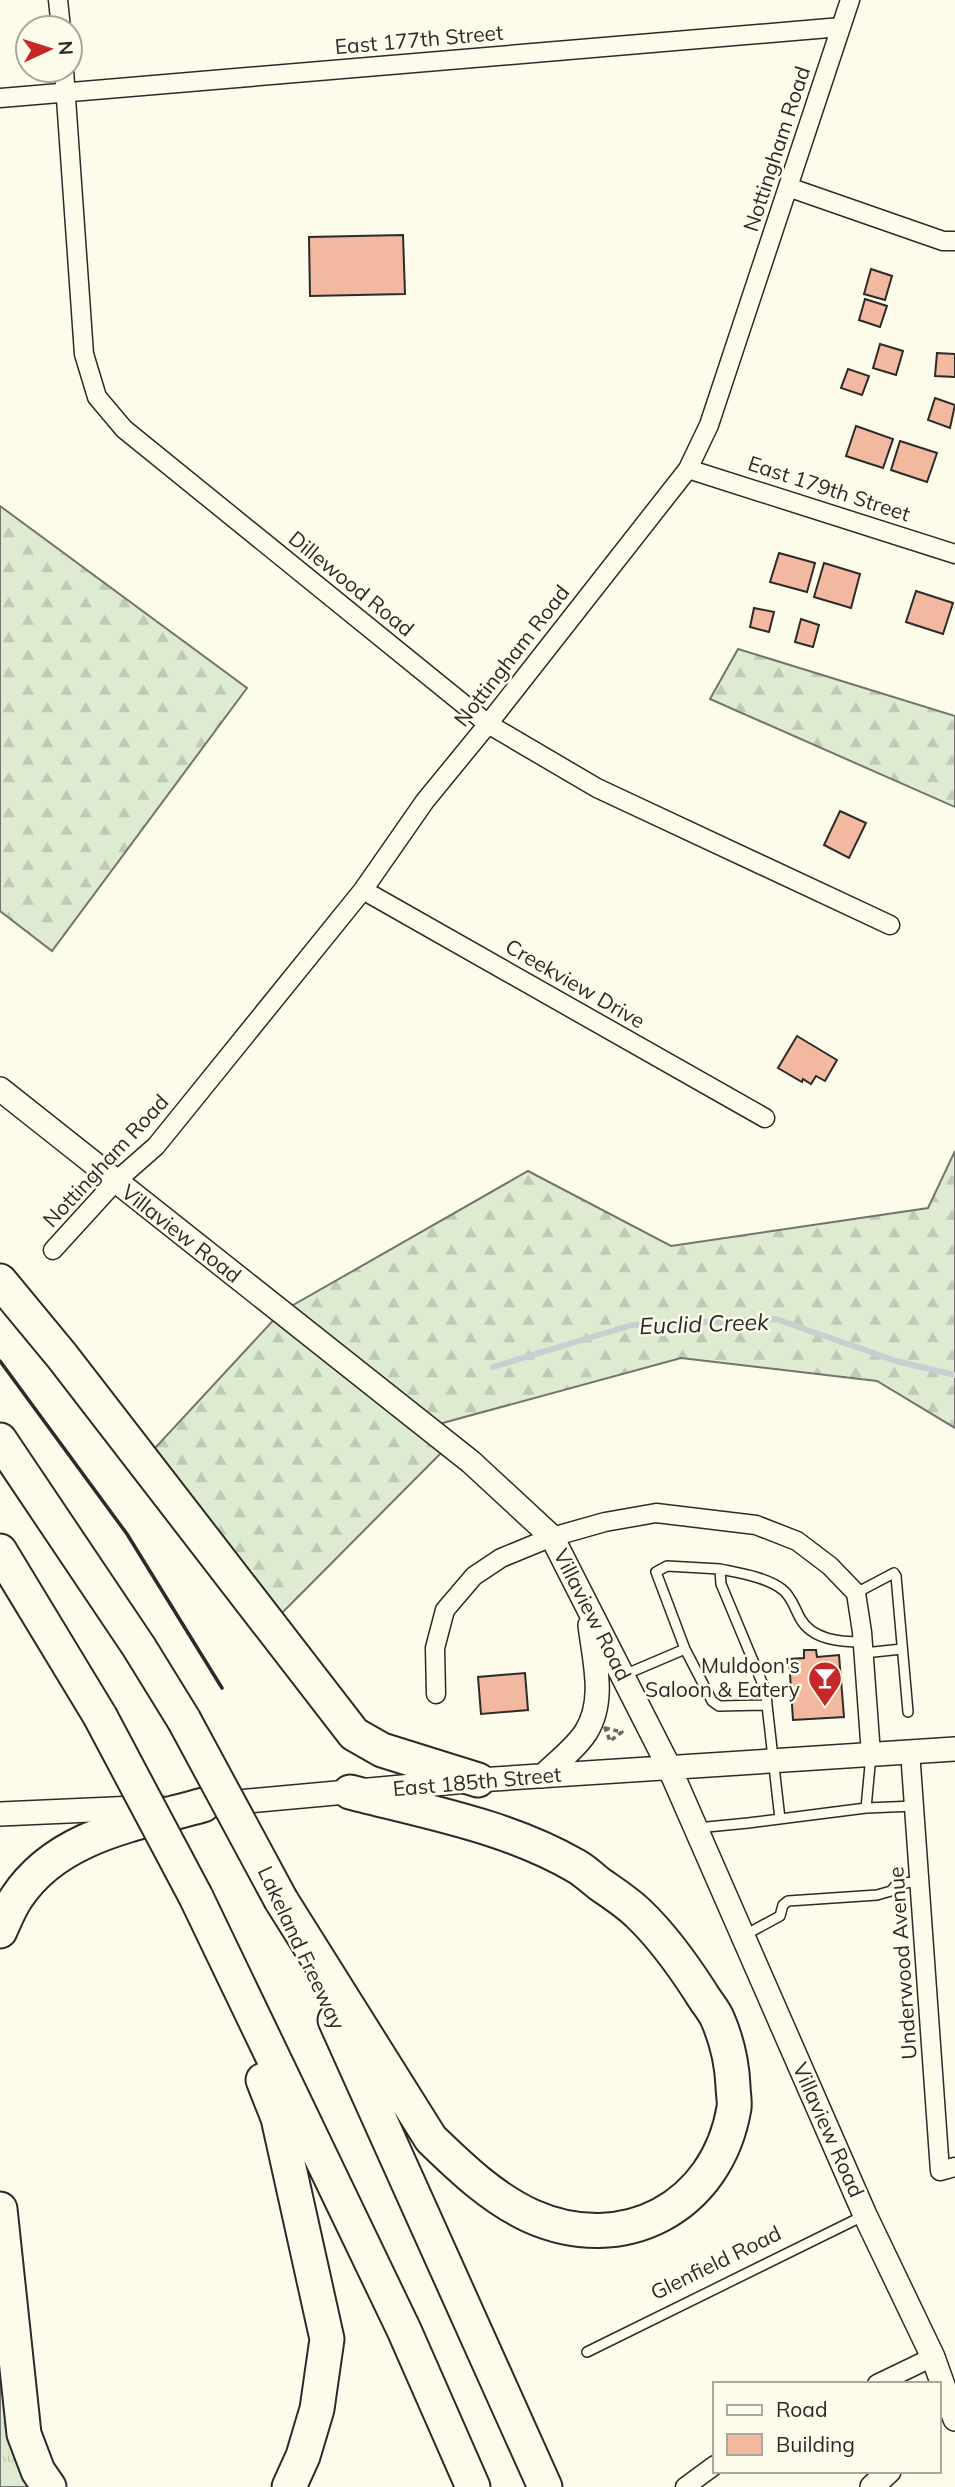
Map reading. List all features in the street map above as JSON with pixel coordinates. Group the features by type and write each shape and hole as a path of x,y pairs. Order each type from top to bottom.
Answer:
{"highway":[{"path":"0,1281 62,1356 354,1734 382,1751 478,1780"},
{"name":"Lakeland Freeway","path":"0,1440 132,1636 184,1720 281,1900 545,2487"},
{"path":"0,1551 100,1716 196,1897 404,2330 473,2487"},
{"path":"281,1900 431,2139 466,2172 504,2202 560,2227 584,2231 618,2230 649,2222 681,2203 706,2178 723,2144 734,2106 732,2065 718,2019 686,1969 638,1913 576,1866 494,1828 351,1793"},
{"path":"0,1931 17,1897 41,1869 63,1852 94,1835 203,1805"},
{"path":"196,1897 278,2118 327,2339 317,2409 303,2456 289,2487"},
{"path":"0,2209 24,2434 38,2471 49,2487"}],"street":[{"name":"Nottingham Road","path":"53,1250 115,1182 156,1146 363,890 425,801 688,469 709,425 850,0"},
{"name":"East 177th Street","path":"0,98 841,27"},
{"name":"Dillewood Road","path":"65,84 84,354 97,397 124,429 488,724 597,788 890,925"},
{"path":"788,187 943,240 955,241"},
{"name":"East 179th Street","path":"688,469 955,554"},
{"name":"Creekview Drive","path":"363,890 765,1118"},
{"name":"Villaview Road","path":"0,1089 471,1462 552,1537 669,1767 865,2215 933,2357 941,2382"},
{"path":"436,1694 435,1648 445,1610 474,1576 501,1558 552,1537 605,1522 656,1513 756,1525 797,1541 830,1566 856,1593 864,1647 871,1754"},
{"path":"544,1776 585,1735 595,1714 598,1688 588,1608"},
{"name":"East 185th Street","path":"0,1814 203,1805 478,1780 955,1749"},
{"name":"Underwood Avenue","path":"910,1751 947,2169"},
{"path":"881,2382 933,2357"},
{"name":"Villaview Road","path":"941,2383 950,2413"},
{"path":"685,2487 713,2466"},
{"path":"872,2487 887,2473"}],"lane":[{"path":"767,1705 719,1706 712,1701 685,1649 656,1572 667,1566 720,1569 749,1574 783,1590 812,1634 864,1647 902,1649"},
{"path":"720,1569 721,1584 766,1692 771,1761 780,1819"},
{"path":"856,1593 894,1573 896,1576 908,1712"},
{"path":"623,1676 685,1649"},
{"path":"866,1808 871,1754"},
{"path":"695,1828 866,1808 915,1806"},
{"path":"743,1936 780,1916 788,1900 877,1895 891,1891 897,1884 921,1881"},
{"name":"Glenfield Road","path":"587,2352 865,2215"}],"path":[{"path":"605,1728 614,1730 622,1732 610,1741 605,1728"}],"green space":[{"path":"0,506 247,688 52,951 0,911"},
{"path":"738,649 955,716 955,807 710,699"},
{"path":"955,1151 955,1428 877,1381 681,1358 428,1427 449,1445 269,1626 143,1461 281,1312 528,1171 671,1246 928,1208"},
{"path":"0,2209 49,2487 0,2487"}],"building":[{"path":"403,235 405,294 310,296 309,237"},
{"path":"871,269 892,276 885,300 864,294"},
{"path":"865,299 887,306 880,327 859,320"},
{"path":"880,344 903,351 896,375 873,368"},
{"path":"937,353 955,354 955,377 935,376"},
{"path":"848,369 869,376 862,395 841,388"},
{"path":"935,398 955,405 950,428 928,420"},
{"path":"856,426 893,439 883,468 846,456"},
{"path":"900,441 937,453 927,482 891,470"},
{"path":"779,553 815,563 807,592 770,582"},
{"path":"824,563 860,574 851,608 814,597"},
{"path":"916,591 953,603 943,634 906,622"},
{"path":"754,608 774,612 769,632 750,627"},
{"path":"801,619 819,625 813,647 795,642"},
{"path":"840,811 866,823 849,858 824,845"},
{"path":"797,1036 837,1060 825,1081 816,1076 811,1084 803,1079 802,1082 778,1068"},
{"path":"804,1650 816,1650 817,1657 839,1655 844,1717 793,1720 789,1659 804,1658"},
{"path":"525,1673 528,1710 481,1714 478,1677"}],"waterway":[{"name":"Euclid Creek","path":"493,1367 632,1325 776,1319 896,1361 955,1375"}],"wall":[{"path":"0,1361 127,1534 222,1688"}],"place":[{"name":"Muldoon's Saloon & Eatery","path":"825,1708"}]}
